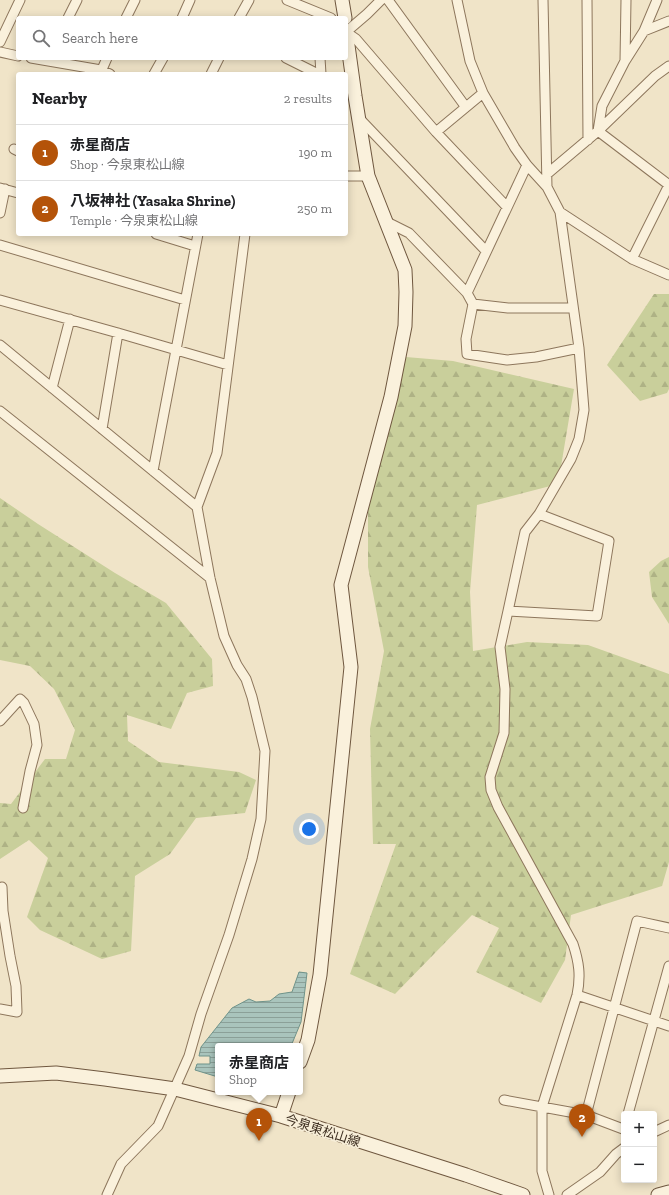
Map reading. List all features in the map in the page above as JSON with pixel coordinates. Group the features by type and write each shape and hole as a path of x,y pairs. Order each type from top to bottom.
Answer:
{"street":[{"path":"0,42 20,0"},
{"path":"69,16 77,0"},
{"path":"127,16 135,0"},
{"path":"183,16 190,0"},
{"path":"240,16 249,0"},
{"path":"287,0 317,15"},
{"path":"342,0 345,16"},
{"path":"348,29 381,0"},
{"path":"388,0 465,106"},
{"path":"458,0 470,61 483,92 515,148 527,165 547,187 560,212 578,348 584,410 579,439 571,459 539,514 525,532 500,647 505,689 504,733 490,777 491,790 498,807 574,944 578,960 580,982 577,995 542,1107 542,1171 549,1195"},
{"path":"543,0 547,187"},
{"path":"587,0 588,140"},
{"path":"625,60 626,0"},
{"path":"598,131 602,106 625,60 644,31 657,0"},
{"path":"644,31 669,21"},
{"path":"348,33 356,40 436,132 507,207"},
{"path":"303,1054 308,1040 320,975 351,667 341,585 391,397 405,326 405,270 368,176 348,45"},
{"path":"0,52 16,56"},
{"path":"48,60 101,72 106,60"},
{"path":"155,72 162,60"},
{"path":"212,72 218,60"},
{"path":"290,60 315,72"},
{"path":"319,72 320,60"},
{"path":"547,174 598,131 655,76 669,66"},
{"path":"436,132 483,92"},
{"path":"359,118 486,251"},
{"path":"598,131 669,185 632,259"},
{"path":"467,292 527,165"},
{"path":"348,176 368,176"},
{"path":"0,213 2,189 16,192"},
{"path":"560,212 632,259 669,275"},
{"path":"385,221 408,233 467,292 474,304 466,339 467,354 507,360 536,357 578,348"},
{"path":"162,236 195,246"},
{"path":"153,471 198,236"},
{"path":"107,1195 121,1164 158,1126 189,1056 201,1014 229,935 252,859 261,818 265,751 252,697 246,679 237,665 224,636 210,578 197,507 216,453 245,236"},
{"path":"0,245 185,300"},
{"path":"0,300 228,365"},
{"path":"474,304 508,308 573,308"},
{"path":"52,388 70,319"},
{"path":"102,429 118,333"},
{"path":"0,345 197,507"},
{"path":"0,411 210,578"},
{"path":"508,611 597,616 609,541 539,514"},
{"path":"0,721 20,699 24,703 34,724 37,745 23,808"},
{"path":"0,1009 17,1012 16,986 3,911 2,887"},
{"path":"586,1115 637,921 669,928"},
{"path":"629,1111 669,966"},
{"path":"577,995 653,1022 669,1026"},
{"name":"今泉東松山線","path":"0,1076 56,1073 104,1078 175,1089 281,1116 466,1175 523,1195"},
{"path":"281,1116 288,1095"},
{"path":"504,1100 586,1115 621,1128"},
{"path":"657,1131 669,1125"},
{"path":"567,1195 600,1172 621,1150"},
{"path":"658,1195 669,1192"}],"green space":[{"path":"654,294 669,294 669,389 667,393 640,401 607,365"},
{"path":"406,357 453,361 574,389 558,484 477,505 470,592 473,651 527,642 588,645 669,674 669,862 662,886 571,915 565,960 541,1003 476,972 499,928 472,915 395,994 350,974 396,844 373,844 370,729 384,651 368,567 368,511"},
{"path":"0,498 115,573 166,603 212,659 213,686 187,693 171,729 127,715 128,741 159,762 239,772 256,780 245,813 196,818 170,854 135,876 131,951 102,959 40,930 27,917 48,858 29,840 0,859 0,803 11,804 45,759 66,759 75,730 54,689 30,666 0,660"},
{"path":"669,557 669,624 652,597 649,572 661,561"}],"water":[{"path":"299,972 307,973 301,1022 292,1043 215,1043 215,1076 195,1070 197,1064 210,1064 210,1056 199,1056 201,1047 232,1008 249,999 256,1002 270,1001 279,994 292,992"}],"place":[{"name":"八坂神社 (Yasaka Shrine)","path":"582,1137"},
{"name":"赤星商店","path":"259,1141"}]}
